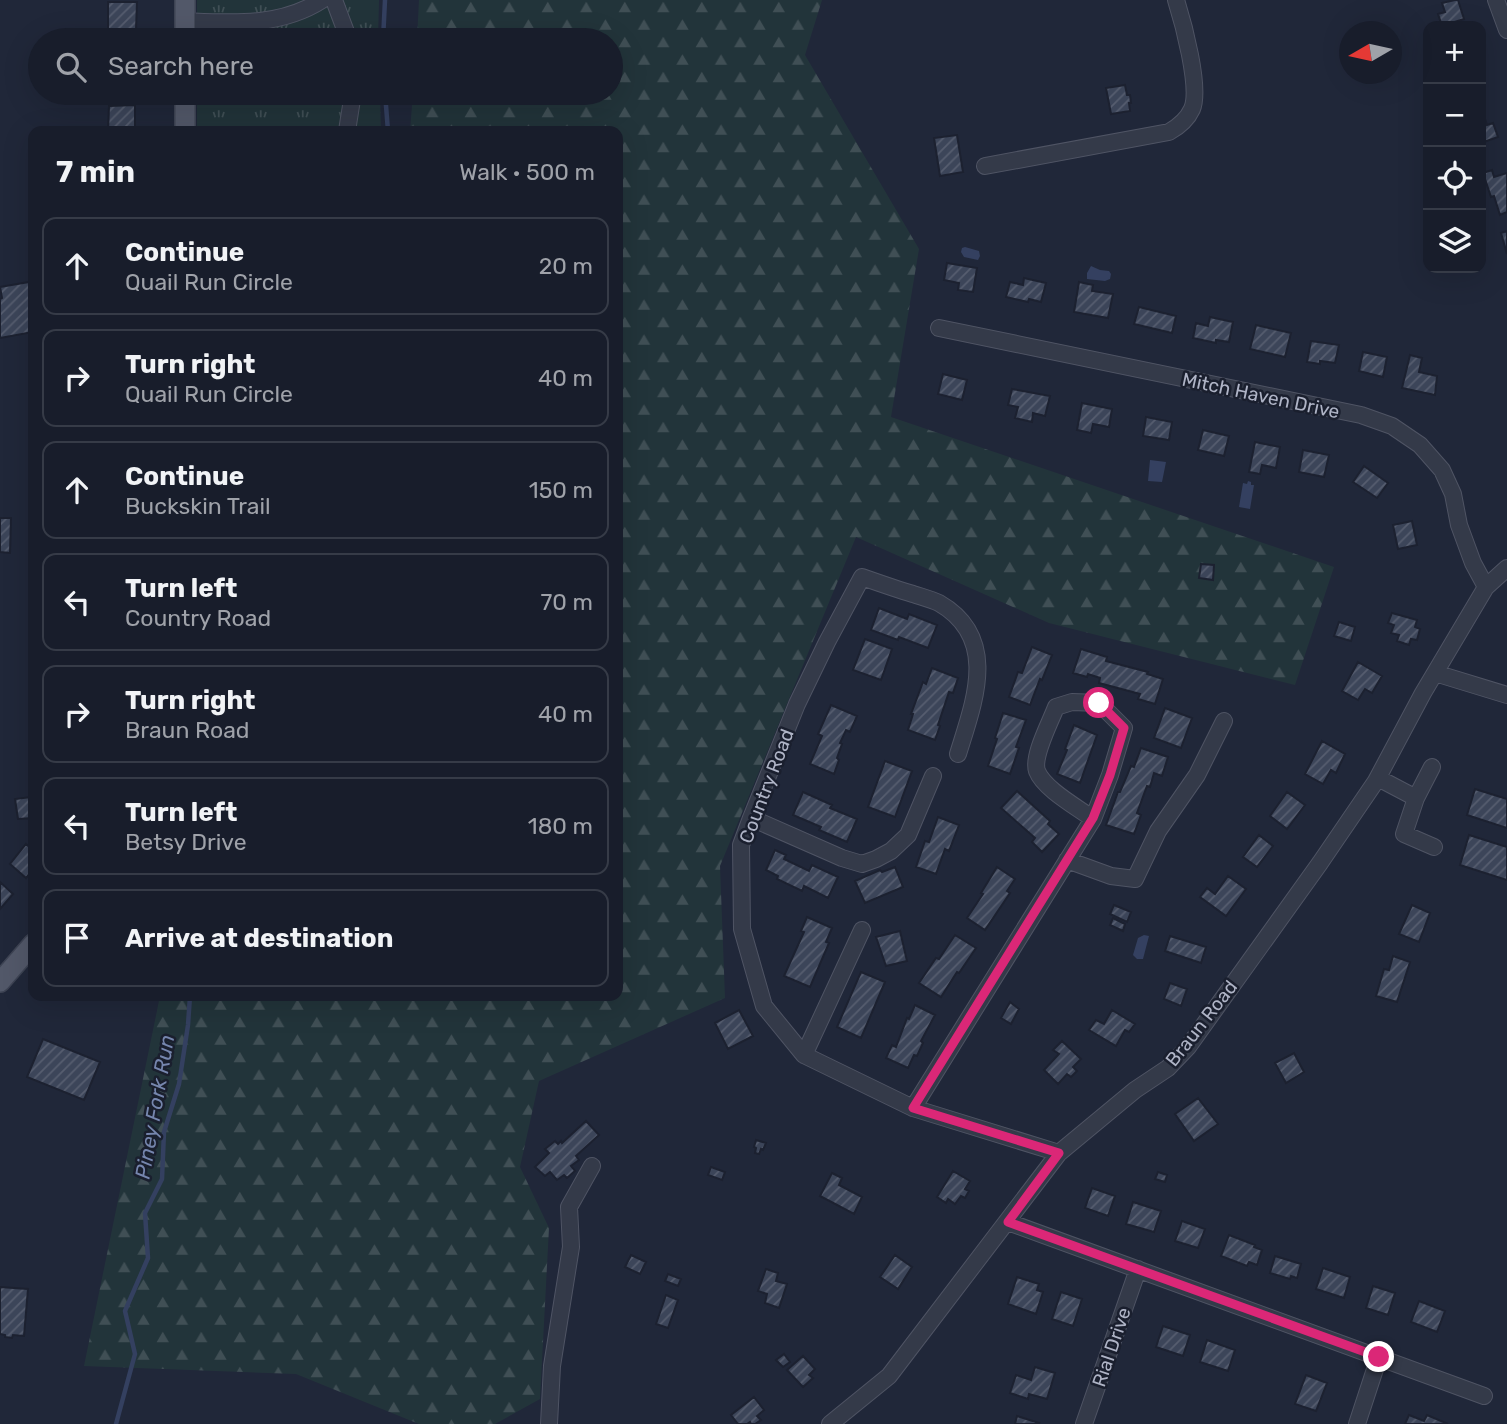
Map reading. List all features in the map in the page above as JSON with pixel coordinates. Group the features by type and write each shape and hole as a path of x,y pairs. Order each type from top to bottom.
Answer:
{"main road":[{"path":"185,0 185,28"},
{"path":"185,105 186,126"},
{"path":"0,982 28,950"}],"street":[{"path":"210,28 291,16 322,0"},
{"path":"334,0 344,28"},
{"path":"985,166 1169,132 1178,127 1192,109 1196,94 1184,26 1176,0"},
{"path":"1496,0 1507,30"},
{"path":"348,126 351,105"},
{"name":"Mitch Haven Drive","path":"939,327 1361,415 1392,426 1420,445 1442,470 1453,494 1458,525 1486,587"},
{"name":"Braun Road","path":"830,1424 891,1373 1059,1153 1135,1090 1168,1068 1188,1047 1378,778 1486,587 1507,568"},
{"name":"Country Road","path":"958,754 975,700 979,671 974,644 963,621 937,602 862,577 797,704 741,845 742,929 764,1006 804,1055 913,1108 1059,1153"},
{"path":"1435,673 1507,695"},
{"path":"913,1108 1093,818 1110,775 1124,728 1099,703 1072,702 1056,708 1038,752 1036,770 1046,785 1093,818"},
{"path":"1067,859 1111,876 1135,879 1158,831 1197,775 1224,720"},
{"path":"1432,767 1416,798 1404,834 1434,847"},
{"path":"751,818 842,858 862,864 891,851 908,835 933,776"},
{"path":"1378,778 1416,798"},
{"path":"804,1055 862,930"},
{"path":"549,1424 552,1366 571,1247 569,1207 592,1166"},
{"path":"1008,1222 1484,1396"},
{"name":"Rial Drive","path":"1084,1424 1138,1269"},
{"path":"1357,1424 1379,1357"}],"green space":[{"path":"197,0 379,0 378,28 197,28"},
{"path":"419,0 822,0 805,55 919,249 891,417 1334,567 1295,685 1049,623 856,537 720,866 725,998 539,1081 520,1167 549,1228 540,1399 495,1424 419,1424 296,1374 84,1366 159,1001 623,1001 623,126 410,126 412,105 623,105 623,28 418,28"},
{"path":"197,105 380,105 381,126 197,126"}],"water":[{"path":"965,247 979,251 978,260 964,257 961,252"},
{"path":"1091,266 1109,271 1110,279 1087,279"},
{"path":"1150,460 1166,462 1162,482 1148,481"},
{"path":"1248,481 1254,485 1250,509 1239,507 1243,483 1247,484"},
{"path":"1149,936 1143,959 1137,959 1133,955 1138,938"}],"building":[{"path":"1458,0 1464,19 1440,21 1438,14 1445,12 1442,3"},
{"path":"108,2 137,2 136,28 108,28"},
{"path":"1125,85 1127,95 1130,95 1130,111 1111,114 1106,88"},
{"path":"135,105 135,126 108,126 109,106"},
{"path":"1486,122 1487,125 1493,123 1498,137 1486,141"},
{"path":"957,135 963,172 940,176 934,138"},
{"path":"1492,170 1494,177 1507,173 1507,212 1500,215 1486,182 1486,172"},
{"path":"1507,231 1507,254 1501,233"},
{"path":"947,263 977,268 973,292 958,290 959,283 944,280"},
{"path":"1024,278 1046,283 1041,302 1006,297 1010,282 1023,285"},
{"path":"28,282 28,333 0,338 0,287"},
{"path":"1079,282 1093,285 1092,291 1113,294 1108,318 1074,312"},
{"path":"1139,307 1176,316 1172,333 1134,324"},
{"path":"1210,317 1233,322 1229,342 1216,340 1216,343 1193,338 1196,323 1208,326"},
{"path":"1256,325 1291,333 1285,357 1250,349"},
{"path":"1311,341 1339,345 1335,363 1307,362"},
{"path":"1363,352 1387,357 1383,377 1359,371"},
{"path":"1410,355 1422,358 1419,372 1437,376 1435,395 1402,388"},
{"path":"943,374 967,380 962,400 938,394"},
{"path":"1012,389 1050,396 1045,416 1033,413 1032,422 1015,418 1018,407 1008,405"},
{"path":"1082,403 1112,409 1109,427 1093,424 1091,433 1077,430"},
{"path":"1146,417 1172,422 1169,440 1143,436"},
{"path":"1203,430 1229,436 1224,456 1198,450"},
{"path":"1255,442 1280,447 1276,468 1262,465 1260,474 1249,472"},
{"path":"1303,450 1329,455 1324,477 1299,472"},
{"path":"1364,466 1388,483 1377,498 1353,482"},
{"path":"0,518 11,518 10,553 0,552"},
{"path":"1412,521 1417,545 1398,549 1393,525"},
{"path":"1201,564 1214,565 1213,580 1199,578"},
{"path":"879,608 907,619 909,614 937,625 928,648 871,630"},
{"path":"1392,613 1417,620 1415,627 1420,629 1417,640 1411,639 1409,645 1397,641 1399,635 1391,633 1394,625 1388,623"},
{"path":"1339,622 1355,627 1351,641 1334,636"},
{"path":"865,639 892,649 881,680 853,670"},
{"path":"1032,647 1052,655 1030,705 1009,697 1018,672 1022,673"},
{"path":"1081,649 1107,657 1106,661 1148,672 1147,674 1163,679 1155,704 1138,699 1140,694 1099,683 1100,678 1073,673"},
{"path":"1358,662 1382,676 1372,693 1365,689 1358,700 1342,691"},
{"path":"932,668 958,678 953,693 949,692 935,740 908,730 923,682 926,684"},
{"path":"831,705 857,716 850,732 846,730 840,743 842,744 837,758 839,760 834,774 810,764 822,736 818,734"},
{"path":"1165,708 1192,718 1181,748 1154,738"},
{"path":"1003,713 1026,720 1010,774 988,766"},
{"path":"1074,725 1097,735 1080,783 1057,774"},
{"path":"1322,741 1345,754 1336,773 1331,770 1323,784 1305,774"},
{"path":"1141,748 1168,757 1162,776 1154,773 1150,787 1147,786 1137,813 1141,815 1134,834 1106,825 1118,792 1131,766 1134,767"},
{"path":"885,761 912,771 895,817 868,807"},
{"path":"1475,789 1507,799 1507,828 1467,815"},
{"path":"1017,791 1050,821 1048,824 1059,834 1042,852 1032,842 1035,838 1001,808"},
{"path":"803,792 832,805 830,808 857,819 847,842 793,815"},
{"path":"1287,792 1305,805 1287,829 1270,816"},
{"path":"28,797 28,818 18,819 15,799"},
{"path":"938,817 959,825 949,851 945,849 936,874 916,867 925,841 929,842"},
{"path":"1259,835 1273,846 1257,867 1243,857"},
{"path":"1469,835 1507,847 1507,880 1460,865"},
{"path":"26,844 28,846 26,878 10,864"},
{"path":"775,850 786,855 784,859 809,871 812,865 838,877 828,898 804,886 802,891 777,879 778,876 766,870"},
{"path":"895,867 903,887 865,903 855,881 880,870 882,872"},
{"path":"997,867 1015,879 1007,891 1010,893 985,930 967,918"},
{"path":"1228,876 1246,889 1226,916 1200,897 1207,888 1215,894"},
{"path":"0,882 13,894 0,909"},
{"path":"1114,905 1131,912 1127,922 1110,914"},
{"path":"1412,905 1430,913 1419,942 1399,934"},
{"path":"807,917 832,928 826,942 829,943 810,987 784,976 804,932 801,931"},
{"path":"1113,918 1125,924 1123,931 1110,925"},
{"path":"900,931 907,961 886,966 876,937"},
{"path":"955,935 976,948 941,997 919,983"},
{"path":"1170,936 1206,947 1201,963 1165,951"},
{"path":"1393,956 1410,962 1397,1002 1376,996 1384,969 1389,970"},
{"path":"861,972 885,982 861,1038 837,1027"},
{"path":"1170,983 1187,989 1181,1006 1164,999"},
{"path":"1010,1002 1019,1009 1011,1024 1001,1018"},
{"path":"915,1005 935,1015 921,1041 923,1043 917,1056 914,1055 908,1068 886,1058 892,1045 896,1047"},
{"path":"739,1010 753,1036 728,1049 715,1023"},
{"path":"1112,1010 1135,1024 1129,1032 1125,1030 1116,1046 1089,1030 1096,1020 1104,1024"},
{"path":"43,1039 100,1062 84,1100 27,1077"},
{"path":"1062,1041 1081,1059 1073,1067 1077,1071 1071,1077 1067,1074 1058,1084 1044,1070 1059,1054 1053,1050"},
{"path":"1294,1053 1304,1072 1286,1083 1275,1063"},
{"path":"1198,1098 1218,1124 1194,1141 1175,1114"},
{"path":"586,1121 599,1135 576,1156 579,1160 571,1166 575,1171 567,1178 564,1175 557,1180 550,1172 545,1176 535,1167 549,1153 545,1149 555,1141 562,1143"},
{"path":"756,1140 766,1143 759,1154 755,1153"},
{"path":"711,1167 725,1172 722,1180 708,1175"},
{"path":"953,1171 970,1181 965,1189 969,1191 965,1198 961,1196 955,1204 948,1199 946,1203 937,1197"},
{"path":"1158,1172 1167,1175 1165,1182 1155,1179"},
{"path":"832,1173 842,1178 839,1185 862,1197 854,1214 820,1196"},
{"path":"1092,1188 1115,1196 1108,1216 1085,1208"},
{"path":"1133,1202 1161,1211 1154,1232 1126,1224"},
{"path":"1182,1221 1205,1229 1198,1248 1175,1241"},
{"path":"1229,1235 1262,1250 1257,1265 1249,1262 1247,1266 1221,1256"},
{"path":"631,1255 646,1262 640,1274 625,1267"},
{"path":"895,1255 912,1267 898,1289 880,1277"},
{"path":"1275,1256 1301,1264 1297,1278 1291,1276 1290,1279 1270,1273"},
{"path":"1323,1268 1350,1277 1344,1298 1316,1289"},
{"path":"766,1269 778,1273 776,1281 787,1284 779,1308 765,1303 767,1294 758,1291"},
{"path":"668,1274 681,1279 678,1286 665,1281"},
{"path":"1017,1277 1039,1284 1037,1290 1043,1292 1036,1314 1008,1304"},
{"path":"1373,1286 1395,1293 1388,1315 1366,1308"},
{"path":"0,1287 28,1289 24,1336 13,1335 12,1338 0,1334"},
{"path":"1061,1292 1082,1299 1073,1326 1052,1319"},
{"path":"666,1295 678,1300 668,1328 656,1324"},
{"path":"1419,1301 1445,1311 1437,1332 1411,1322"},
{"path":"1163,1326 1190,1335 1183,1356 1156,1347"},
{"path":"1207,1340 1235,1350 1228,1371 1200,1362"},
{"path":"784,1354 790,1362 783,1367 776,1360"},
{"path":"803,1356 815,1369 809,1375 813,1378 803,1387 787,1370"},
{"path":"1035,1367 1055,1373 1047,1399 1029,1394 1028,1399 1010,1393 1016,1375 1031,1380"},
{"path":"1306,1375 1327,1383 1316,1411 1295,1404"},
{"path":"754,1397 764,1410 757,1416 761,1420 755,1424 738,1424 731,1415"},
{"path":"1409,1415 1424,1421 1427,1415 1448,1424 1405,1424"},
{"path":"1017,1416 1039,1423 1015,1424"}],"waterway":[{"name":"Piney Fork Run","path":"384,28 385,0"},
{"name":"Piney Fork Run","path":"386,105 388,126"},
{"name":"Piney Fork Run","path":"116,1424 135,1354 125,1311 148,1258 145,1213 162,1179 164,1132 179,1084 190,1001"}],"route":[{"path":"1099,703 1124,728 1093,818 913,1108 1059,1153 1008,1222 1379,1357"}]}
